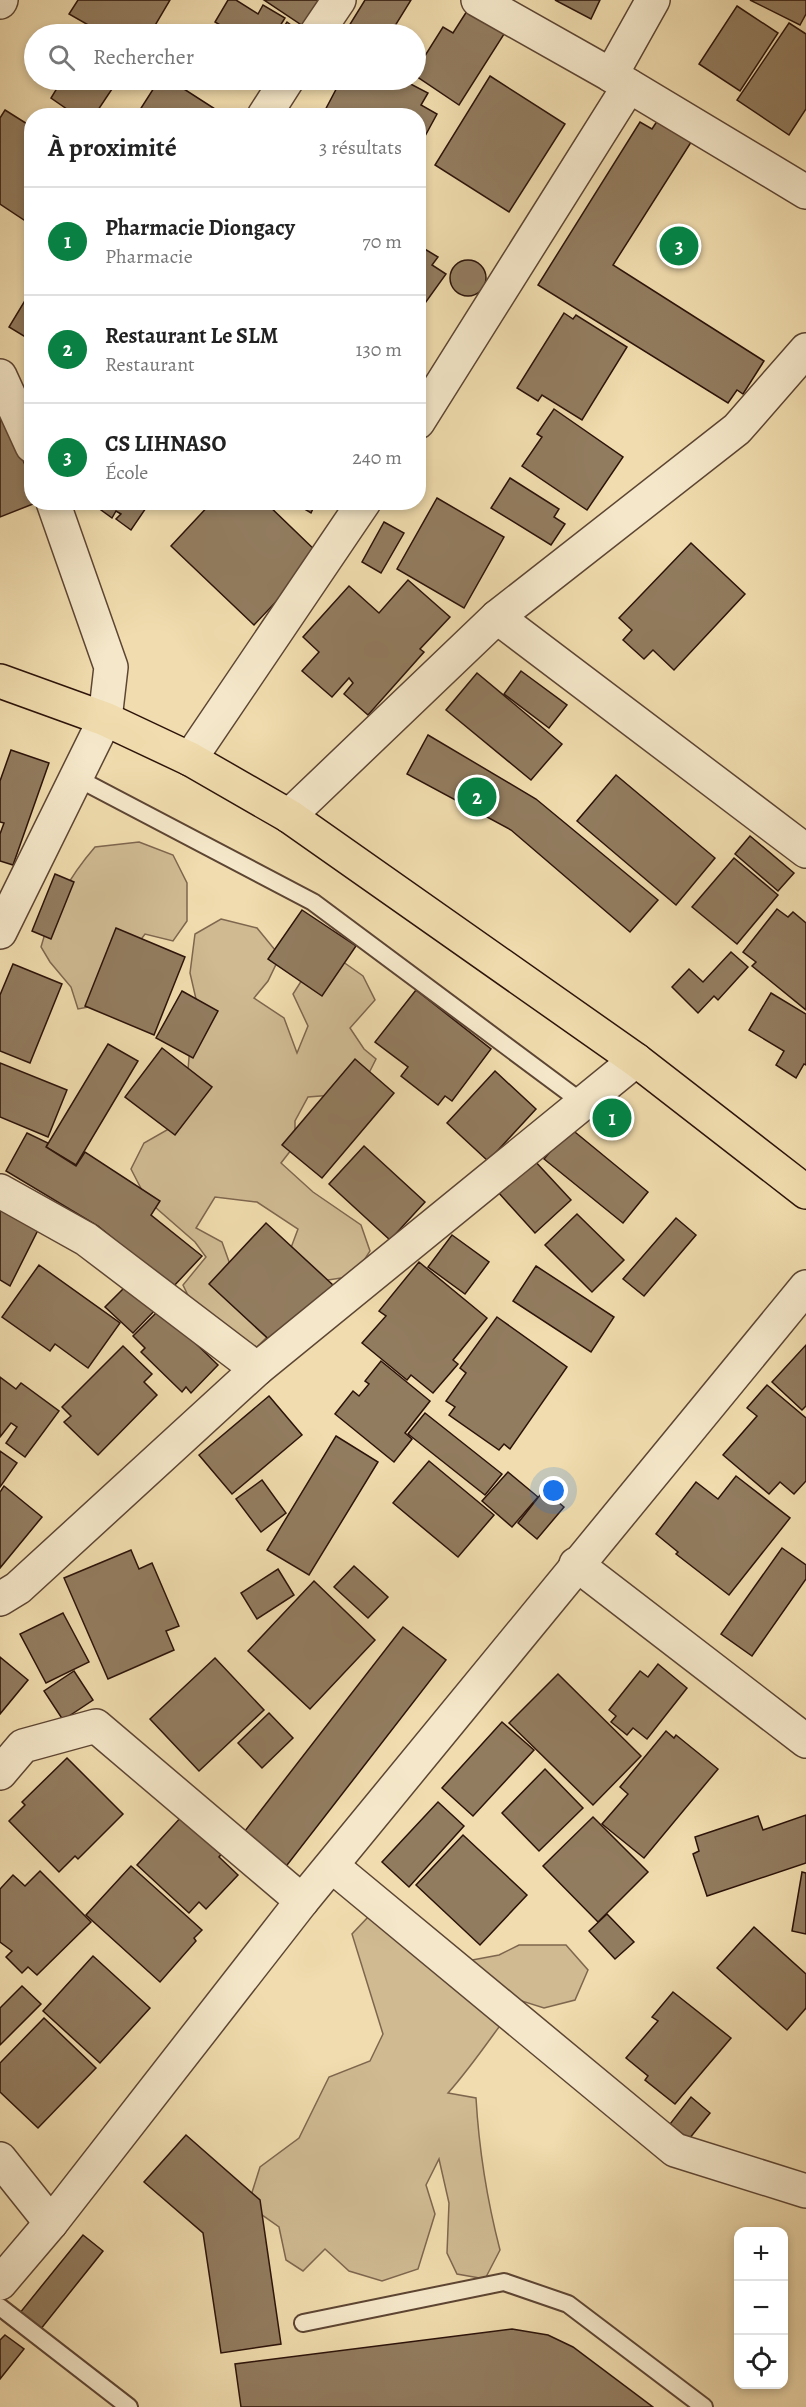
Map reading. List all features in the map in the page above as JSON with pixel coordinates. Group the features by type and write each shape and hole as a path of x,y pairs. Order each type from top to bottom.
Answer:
{"main road":[{"path":"0,681 105,718 190,759 289,816 636,1060 806,1192"}],"street":[{"path":"323,24 339,0"},
{"path":"478,0 620,80 806,192"},
{"path":"426,408 620,80 653,0"},
{"path":"269,108 281,90"},
{"path":"289,816 497,616 737,429 806,350"},
{"path":"0,376 24,428"},
{"path":"0,932 105,718 111,667 56,510"},
{"path":"190,759 359,510"},
{"path":"497,616 806,851"},
{"path":"0,1599 18,1588 257,1369 636,1060"},
{"path":"0,1191 86,1239 257,1369"},
{"path":"0,2283 51,2223 302,1901 576,1564 806,1287"},
{"path":"576,1564 806,1741"},
{"path":"0,1773 23,1746 96,1726 302,1901"},
{"path":"332,1866 675,2150 806,2191"},
{"path":"0,2159 51,2223"}],"lane":[{"path":"75,777 313,902 583,1104"},
{"path":"303,2323 504,2282 568,2304 704,2407"},
{"path":"0,2307 129,2407"}],"shaded area":[{"path":"139,842 173,855 187,883 187,921 173,941 145,934 118,970 115,1002 78,1009 71,987 41,947 50,920 69,882 95,847"},
{"path":"221,919 257,928 280,956 268,981 254,998 284,1018 297,1053 308,1026 293,994 312,964 332,954 363,976 375,1000 350,1028 364,1049 376,1059 363,1085 333,1095 308,1097 295,1121 295,1145 281,1163 313,1192 361,1225 370,1251 354,1276 315,1282 289,1253 298,1229 257,1202 215,1197 196,1228 222,1242 232,1270 275,1329 255,1349 196,1312 183,1285 206,1257 195,1242 147,1200 131,1169 144,1143 174,1126 186,1093 190,1046 199,1012 190,973 195,934"},
{"path":"370,1915 467,1961 499,1955 519,1945 566,1945 588,1970 575,2000 544,2008 519,2000 448,2093 476,2098 484,2175 500,2250 485,2279 457,2274 447,2253 449,2203 439,2159 426,2185 435,2214 418,2269 382,2281 349,2271 325,2249 303,2271 286,2260 279,2227 248,2205 260,2167 299,2138 329,2077 370,2061 383,2034 352,1934"}],"building":[{"path":"78,0 170,0 156,24 86,24 69,14"},
{"path":"228,0 236,0 258,14 263,5 285,18 281,24 218,24 215,22"},
{"path":"264,0 334,0 318,24 300,24"},
{"path":"365,0 411,0 396,24 350,24"},
{"path":"474,0 511,23 459,105 426,83 426,54 443,27 453,33"},
{"path":"555,0 600,0 591,19"},
{"path":"750,0 806,0 806,14 800,25"},
{"path":"737,6 778,33 740,91 699,64"},
{"path":"789,23 806,34 806,109 789,135 737,100"},
{"path":"490,76 565,124 509,212 435,165"},
{"path":"56,90 111,90 99,108 65,108 51,98"},
{"path":"153,90 186,90 214,108 141,108"},
{"path":"336,90 422,90 428,93 421,105 437,114 426,134 426,108 326,108"},
{"path":"5,110 24,122 24,220 0,204 0,118"},
{"path":"661,115 695,136 613,265 764,361 743,394 737,390 728,403 538,285 640,122 652,129"},
{"path":"426,250 438,257 432,265 446,274 426,302"},
{"path":"468,260 481,265 486,278 481,291 468,296 455,291 450,278 455,265"},
{"path":"24,302 24,336 9,327"},
{"path":"564,313 573,319 576,315 627,347 582,420 542,395 538,401 517,388"},
{"path":"0,401 24,462 24,508 0,517"},
{"path":"554,409 623,457 587,510 522,466 542,437 537,434"},
{"path":"510,478 559,509 554,517 565,524 551,545 491,508"},
{"path":"437,498 504,537 464,608 397,569"},
{"path":"101,510 145,510 131,530 116,519 121,514 116,511 112,518"},
{"path":"205,510 273,510 320,555 254,625 171,546"},
{"path":"384,522 404,533 381,573 362,562"},
{"path":"691,543 745,594 674,670 653,650 644,659 623,640 632,630 619,618"},
{"path":"408,580 450,617 420,649 424,652 368,715 344,694 353,683 349,678 332,697 302,671 319,652 303,637 349,586 379,613"},
{"path":"521,671 567,705 549,728 504,694"},
{"path":"477,673 562,744 531,780 446,710"},
{"path":"428,735 536,799 658,900 630,932 511,830 407,774"},
{"path":"11,750 49,763 13,865 0,861 0,834 4,823 0,822 0,781"},
{"path":"616,775 715,858 676,905 577,821"},
{"path":"750,836 794,873 778,891 735,854"},
{"path":"734,858 778,895 737,944 692,907"},
{"path":"55,874 74,882 51,939 32,931"},
{"path":"777,909 788,917 793,912 806,923 806,1010 752,966 756,962 743,952"},
{"path":"302,910 356,946 322,996 268,959"},
{"path":"116,928 185,957 154,1035 85,1006"},
{"path":"731,952 748,967 718,1000 714,996 698,1013 672,987 689,969 703,982"},
{"path":"13,964 62,984 30,1063 0,1051 0,995"},
{"path":"416,990 491,1049 452,1101 445,1096 438,1105 401,1076 408,1067 375,1042"},
{"path":"182,991 218,1011 193,1058 156,1038"},
{"path":"771,993 806,1014 806,1065 804,1064 796,1078 776,1065 784,1051 749,1030"},
{"path":"108,1044 138,1061 76,1165 46,1147"},
{"path":"162,1048 212,1087 175,1135 125,1097"},
{"path":"355,1059 394,1093 322,1178 282,1145"},
{"path":"0,1063 67,1090 48,1137 0,1117"},
{"path":"495,1071 536,1109 488,1161 447,1123"},
{"path":"570,1128 648,1192 623,1223 544,1159"},
{"path":"27,1133 48,1143 46,1147 76,1166 85,1152 160,1201 151,1215 202,1256 173,1287 98,1226 6,1171"},
{"path":"364,1146 425,1202 390,1240 329,1184"},
{"path":"533,1159 571,1200 535,1233 498,1192"},
{"path":"0,1205 40,1226 10,1286 0,1280"},
{"path":"577,1214 624,1260 592,1292 545,1245"},
{"path":"676,1218 696,1235 644,1296 623,1279"},
{"path":"266,1223 333,1285 276,1346 209,1284"},
{"path":"452,1235 489,1262 465,1294 428,1267"},
{"path":"419,1262 487,1318 453,1360 458,1364 433,1393 411,1375 407,1380 362,1343 386,1316 379,1311"},
{"path":"39,1265 120,1323 88,1368 55,1344 50,1351 2,1317"},
{"path":"536,1266 614,1317 591,1352 513,1301"},
{"path":"131,1281 158,1307 133,1333 105,1307"},
{"path":"160,1309 218,1365 191,1393 186,1387 182,1392 141,1352 145,1348 133,1336"},
{"path":"497,1317 567,1367 510,1449 504,1444 499,1450 449,1415 455,1407 446,1401 466,1373 460,1368"},
{"path":"806,1345 806,1406 802,1410 772,1382"},
{"path":"123,1346 152,1374 144,1382 157,1395 98,1455 64,1422 71,1416 62,1407"},
{"path":"381,1361 430,1401 405,1433 412,1439 394,1462 335,1414 353,1391 359,1396 369,1384 365,1381"},
{"path":"0,1377 16,1389 21,1383 59,1411 25,1457 6,1443 17,1427 11,1423 0,1437"},
{"path":"767,1385 806,1418 806,1481 794,1494 780,1482 769,1494 723,1455 757,1416 747,1408"},
{"path":"269,1396 302,1435 232,1494 199,1455"},
{"path":"425,1413 502,1474 485,1495 408,1434"},
{"path":"336,1436 378,1462 309,1575 267,1550"},
{"path":"0,1451 17,1463 0,1487"},
{"path":"429,1461 494,1515 458,1557 393,1503"},
{"path":"508,1472 538,1497 512,1527 482,1501"},
{"path":"736,1476 790,1518 729,1595 676,1554 678,1552 656,1534 696,1482 718,1499"},
{"path":"262,1480 286,1513 261,1532 236,1499"},
{"path":"4,1486 42,1517 0,1568 0,1492"},
{"path":"544,1490 564,1507 537,1539 518,1523"},
{"path":"782,1548 806,1565 806,1579 752,1656 721,1634"},
{"path":"131,1550 139,1569 152,1563 179,1626 166,1631 174,1650 108,1679 64,1578"},
{"path":"354,1566 388,1597 368,1618 334,1587"},
{"path":"278,1569 294,1595 257,1619 241,1593"},
{"path":"314,1581 375,1640 310,1709 248,1651"},
{"path":"63,1613 89,1662 46,1683 20,1634"},
{"path":"403,1627 446,1660 284,1869 241,1836"},
{"path":"0,1657 28,1680 0,1714"},
{"path":"215,1658 264,1710 199,1771 150,1719"},
{"path":"658,1664 687,1688 647,1739 633,1728 627,1735 611,1722 616,1716 609,1710 640,1671 648,1677"},
{"path":"74,1671 93,1700 63,1720 44,1691"},
{"path":"558,1674 641,1756 593,1805 509,1723"},
{"path":"269,1713 293,1738 262,1768 238,1743"},
{"path":"502,1722 534,1750 473,1816 442,1788"},
{"path":"666,1731 674,1738 676,1735 718,1769 644,1858 602,1824 628,1794 620,1787"},
{"path":"67,1758 123,1814 78,1859 75,1856 59,1872 9,1821 25,1805 22,1802"},
{"path":"545,1769 583,1808 539,1851 502,1813"},
{"path":"438,1802 464,1826 409,1887 382,1862"},
{"path":"183,1815 223,1852 219,1857 238,1875 206,1909 199,1902 189,1913 137,1865"},
{"path":"806,1815 806,1863 707,1896 693,1854 699,1851 695,1837 758,1816 763,1830"},
{"path":"593,1817 648,1872 598,1922 543,1866"},
{"path":"463,1835 527,1895 480,1945 416,1885"},
{"path":"131,1866 202,1930 194,1938 196,1941 160,1982 86,1915"},
{"path":"40,1871 91,1922 37,1975 28,1967 22,1973 6,1957 12,1951 0,1942 0,1889 13,1875 25,1886"},
{"path":"802,1872 806,1873 806,1934 792,1931"},
{"path":"607,1914 634,1942 615,1959 589,1931"},
{"path":"754,1927 806,1974 806,2008 787,2030 717,1968"},
{"path":"93,1956 150,2008 100,2063 43,2011"},
{"path":"22,1986 41,2004 0,2045 0,2008"},
{"path":"673,1992 731,2038 675,2104 645,2080 648,2076 626,2058 658,2021 652,2017"},
{"path":"44,2018 96,2068 38,2128 0,2092 0,2063"},
{"path":"691,2097 710,2113 689,2139 670,2124"},
{"path":"186,2135 260,2200 281,2344 221,2353 203,2233 144,2182"},
{"path":"83,2235 103,2251 40,2330 19,2314"},
{"path":"512,2329 548,2335 573,2347 653,2407 241,2407 235,2364"},
{"path":"5,2335 24,2349 0,2379 0,2340"}],"place":[{"name":"CS LIHNASO","path":"679,246"},
{"name":"Restaurant Le SLM","path":"477,797"},
{"name":"Pharmacie Diongacy","path":"612,1118"}]}
